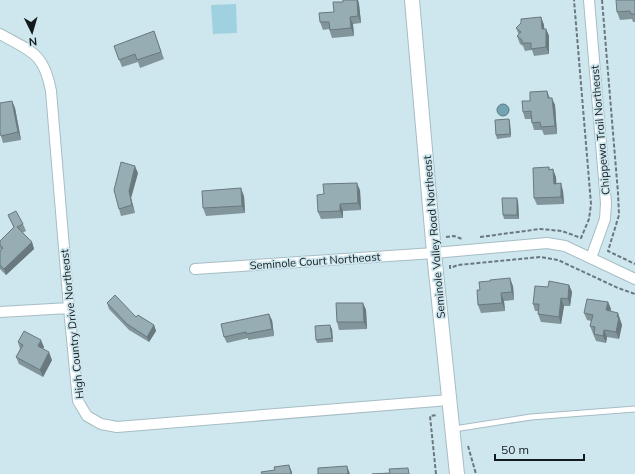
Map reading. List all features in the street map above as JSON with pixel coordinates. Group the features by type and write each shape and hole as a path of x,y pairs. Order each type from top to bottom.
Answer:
{"street":[{"name":"Seminole Valley Road Northeast","path":"412,0 434,253 449,400 459,428 457,474"},
{"name":"Chippewa Trail Northeast","path":"589,0 606,203 604,225 591,258"},
{"name":"High Country Drive Northeast","path":"0,34 32,52 41,61 48,74 51,92 78,401 88,416 101,424 117,426 449,400"},
{"name":"Seminole Court Northeast","path":"195,269 434,253 547,243 565,246 635,279"},
{"path":"0,312 69,308"}],"lane":[{"path":"459,428 531,417 635,409"}],"path":[{"path":"478,237 540,229 562,231 581,238 589,219 591,204 574,0"},
{"path":"446,237 454,236 462,239"},
{"path":"450,265 450,268 458,265 540,257 558,260 618,288 635,294"},
{"path":"436,474 430,416 437,415"},
{"path":"459,428 467,445 476,474"}],"shaded area":[{"path":"236,4 237,33 213,34 211,5"},
{"path":"505,104 508,105 508,115 501,116 498,115 497,108 498,105"}],"building":[{"path":"343,0 357,0 358,16 350,17 351,28 330,30 329,22 320,22 319,13 334,12 333,2 343,2"},
{"path":"616,0 635,0 635,14 631,14 630,11 617,12"},
{"path":"541,17 542,29 546,29 546,47 531,49 531,43 522,43 522,40 517,36 521,32 516,28 521,23 521,19"},
{"path":"154,31 161,52 137,60 135,54 119,60 114,46"},
{"path":"547,91 548,98 552,98 555,126 541,127 540,122 532,123 531,111 523,112 522,101 530,101 530,92"},
{"path":"12,101 18,132 1,136 0,103"},
{"path":"509,119 510,134 496,135 495,120"},
{"path":"121,162 135,166 129,191 132,205 119,209 114,190"},
{"path":"549,167 549,170 553,169 554,184 561,183 561,197 534,198 533,168"},
{"path":"357,183 358,203 340,204 340,211 318,212 317,195 324,194 323,184"},
{"path":"241,188 242,206 203,208 202,191"},
{"path":"502,198 517,198 517,215 503,215"},
{"path":"16,211 23,224 17,227 32,242 4,269 0,265 0,251 3,248 0,245 0,241 14,227 8,215"},
{"path":"510,278 512,292 501,293 502,303 478,305 477,290 480,290 479,282"},
{"path":"549,281 569,285 568,299 561,298 559,317 538,314 539,304 533,304 535,286 548,287"},
{"path":"115,295 136,317 138,315 154,325 147,337 127,324 107,303"},
{"path":"587,299 608,302 606,310 618,313 617,317 619,317 616,332 604,330 603,336 594,334 595,327 590,326 593,315 584,313"},
{"path":"336,303 363,303 364,322 337,322"},
{"path":"269,314 272,329 246,334 246,332 224,337 221,324"},
{"path":"330,325 332,338 316,340 315,326"},
{"path":"24,331 41,340 38,346 49,352 40,370 16,357 23,345 18,342"},
{"path":"289,465 291,474 262,474 261,472 275,470 274,467"},
{"path":"347,466 348,474 318,474 318,468"},
{"path":"408,468 409,474 372,474 390,473 389,469"}]}
